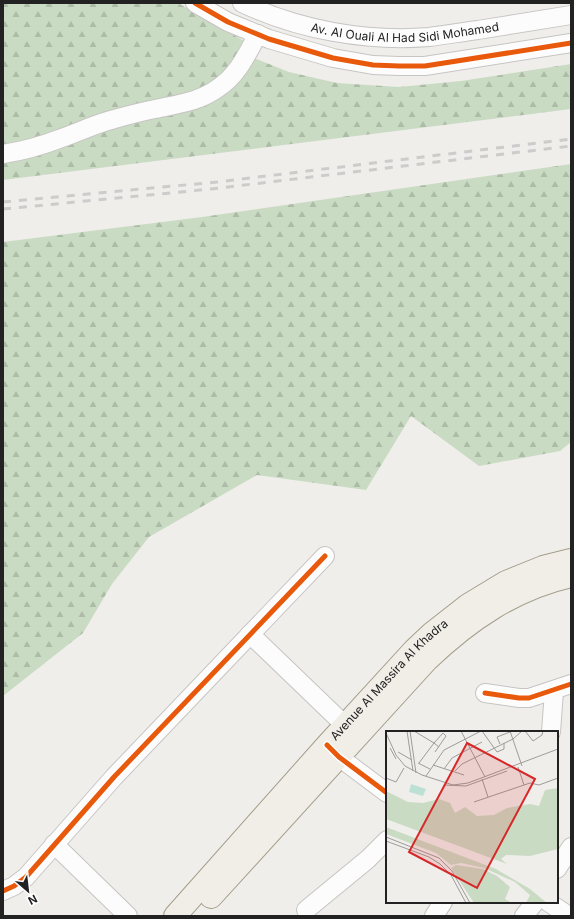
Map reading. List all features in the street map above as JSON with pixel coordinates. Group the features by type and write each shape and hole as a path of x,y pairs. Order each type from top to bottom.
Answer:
{"main road":[{"name":"Avenue Al Massira Al Khadra","path":"351,732 414,650 449,619 468,605 506,582 543,567 571,560"},
{"name":"Avenue Al Massira Al Khadra","path":"175,916 351,732 466,625 485,612 512,597 544,584 571,576"},
{"name":"Avenue Al Massira Al Khadra","path":"194,916 333,751"}],"street":[{"path":"195,3 228,22 258,34 332,58 373,65 425,66 571,43"},
{"name":"Av. Al Ouali Al Had Sidi Mohamed","path":"242,3 300,24 356,35 381,37 430,37 571,15"},
{"path":"3,154 32,148 109,121 178,105 207,96 220,87 239,68 258,34"},
{"path":"3,891 14,886 26,877 114,777 325,556"},
{"path":"250,634 351,732"},
{"path":"485,693 519,698 530,698 571,684"},
{"path":"551,731 554,691"},
{"path":"333,751 386,792"},
{"path":"306,910 368,859 386,841"},
{"path":"54,844 128,916"},
{"path":"558,867 571,847"},
{"path":"434,916 442,903"},
{"path":"524,916 534,903"},
{"path":"550,903 569,916"}],"green space":[{"path":"3,3 178,3 246,42 231,66 201,92 72,127 3,148"},
{"path":"254,58 289,72 337,83 399,87 461,81 571,64 571,109 3,180 3,162 118,126 184,111"},
{"path":"571,164 571,442 560,451 479,466 411,416 366,490 257,475 149,537 112,584 83,633 3,696 3,242 202,217"}],"railway":[{"path":"3,202 217,182 571,139"},
{"path":"3,209 211,189 571,146"}],"cycle path":[{"path":"195,3 228,22 269,39 333,58 373,65 425,66 571,43"},
{"path":"3,891 14,886 26,877 114,777 325,556"},
{"path":"485,693 529,698 571,684"},
{"path":"327,745 339,757 386,792"}]}
